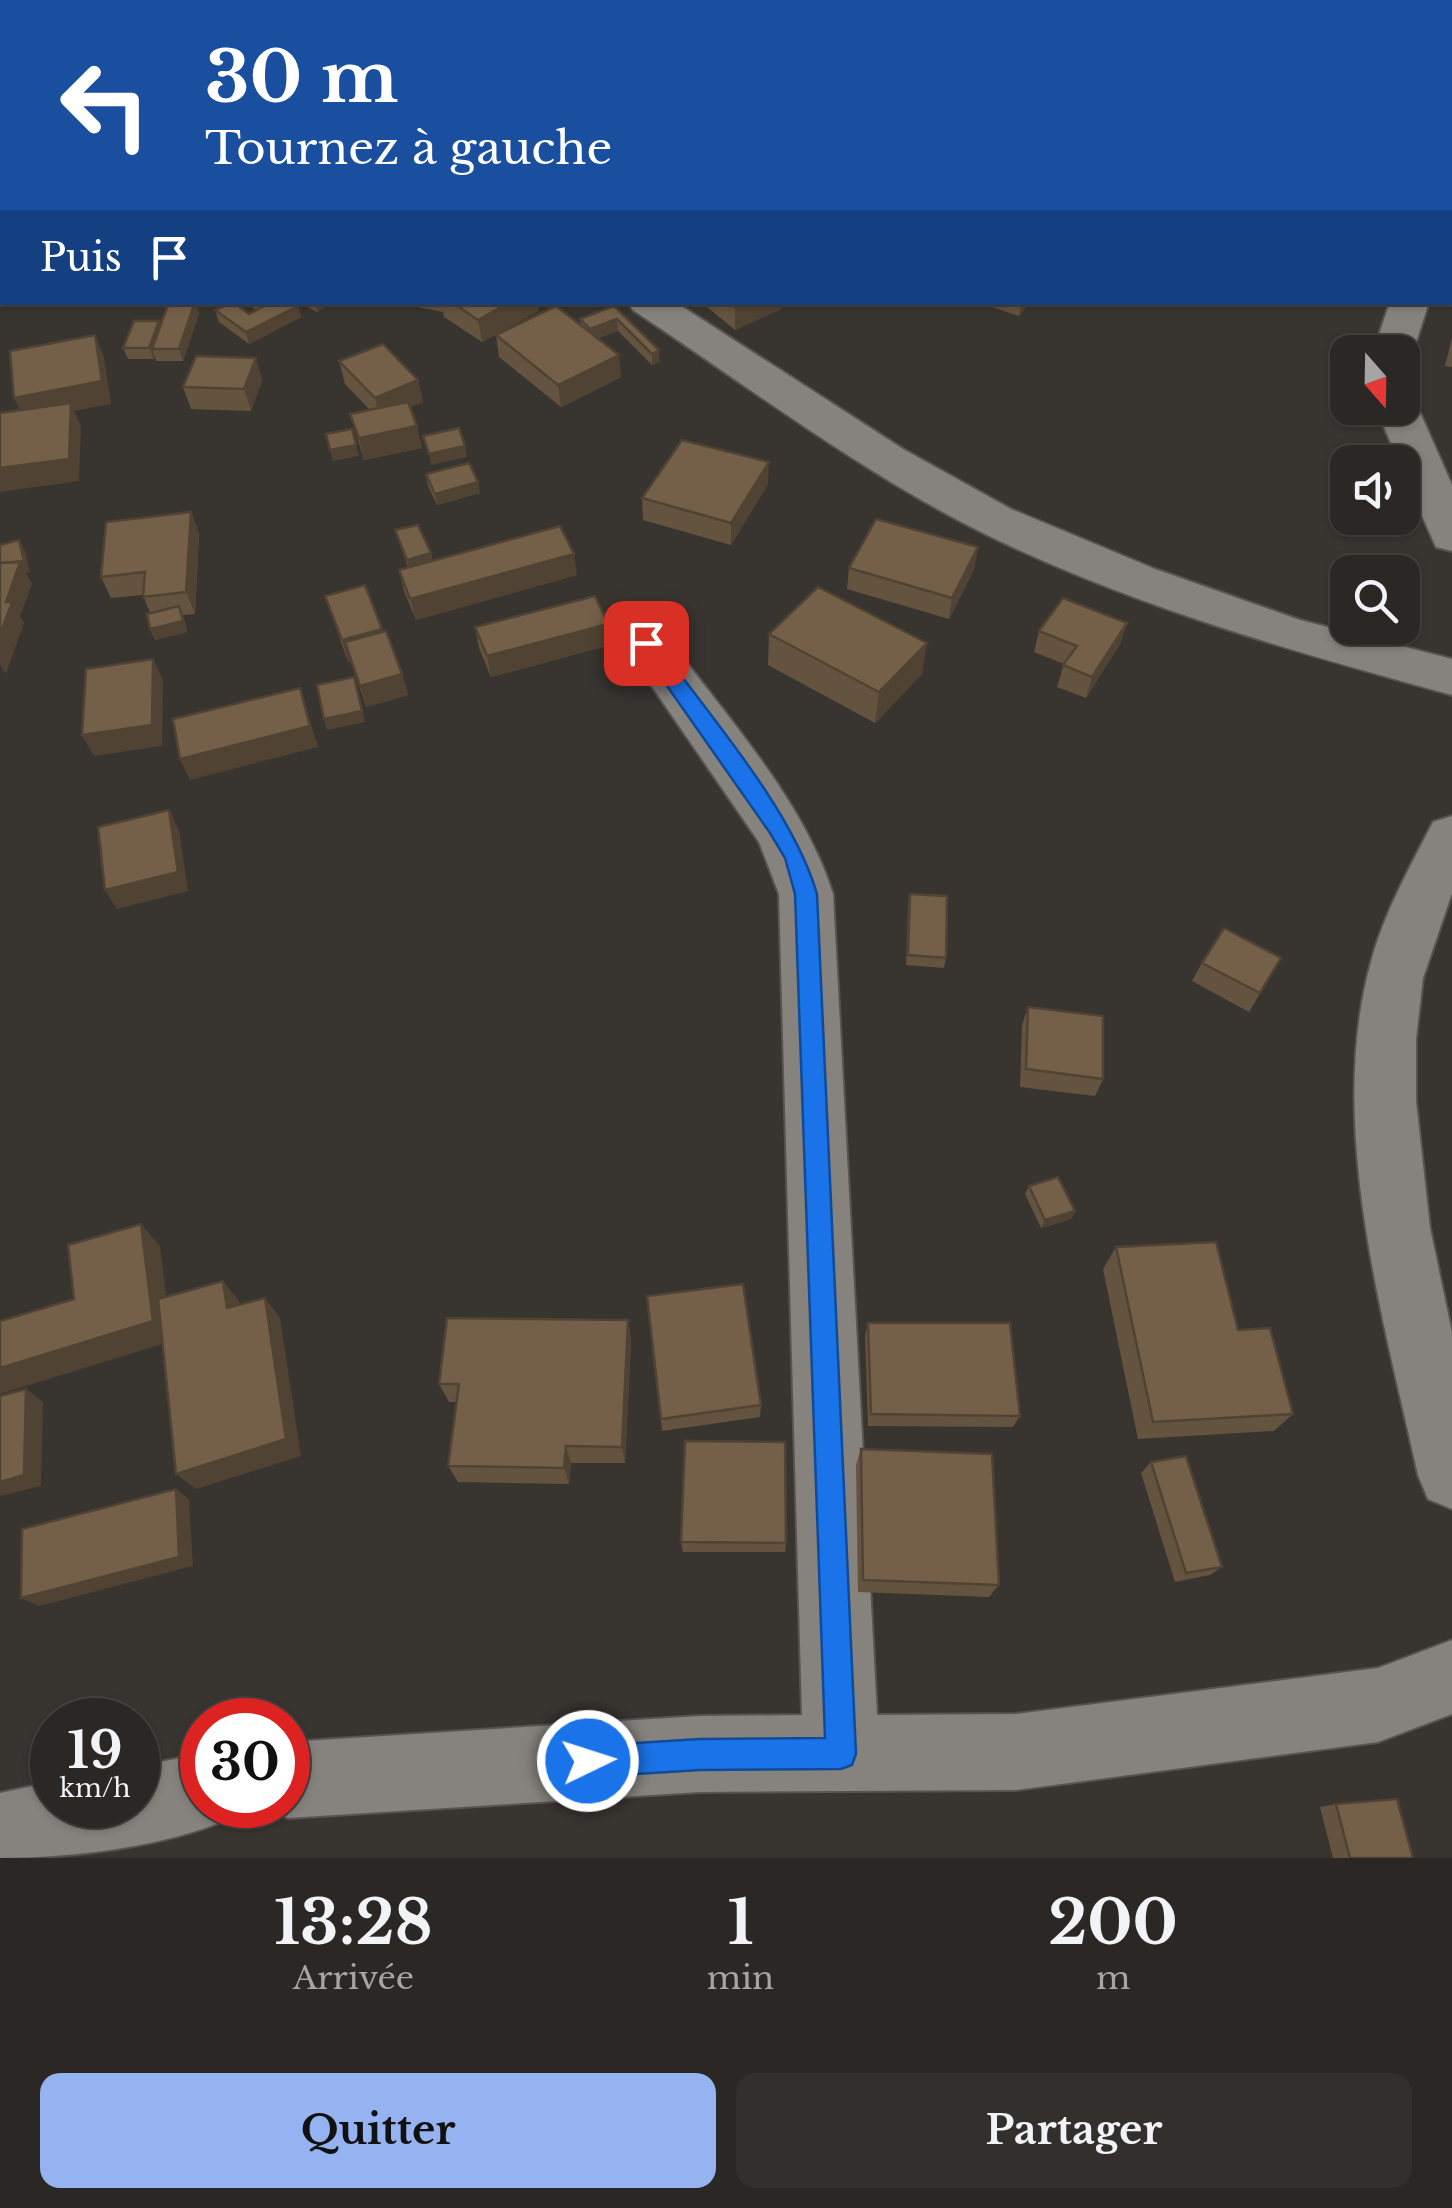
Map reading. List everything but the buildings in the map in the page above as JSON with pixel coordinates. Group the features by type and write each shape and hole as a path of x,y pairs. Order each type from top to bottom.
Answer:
{"street":[{"path":"652,305 888,460 995,520 1139,580 1290,634 1452,677"},
{"path":"1399,335 1409,305"},
{"path":"1404,425 1452,536"},
{"path":"646,643 778,827 795,857 806,894 841,1754"},
{"path":"1452,837 1408,928 1395,978 1385,1104 1400,1225 1452,1475"},
{"path":"310,1779 700,1754 1016,1752 1378,1705 1452,1677"},
{"path":"0,1832 30,1826"}],"route":[{"path":"588,1761 700,1754 841,1754 806,894 795,857 778,827 646,643"}]}
